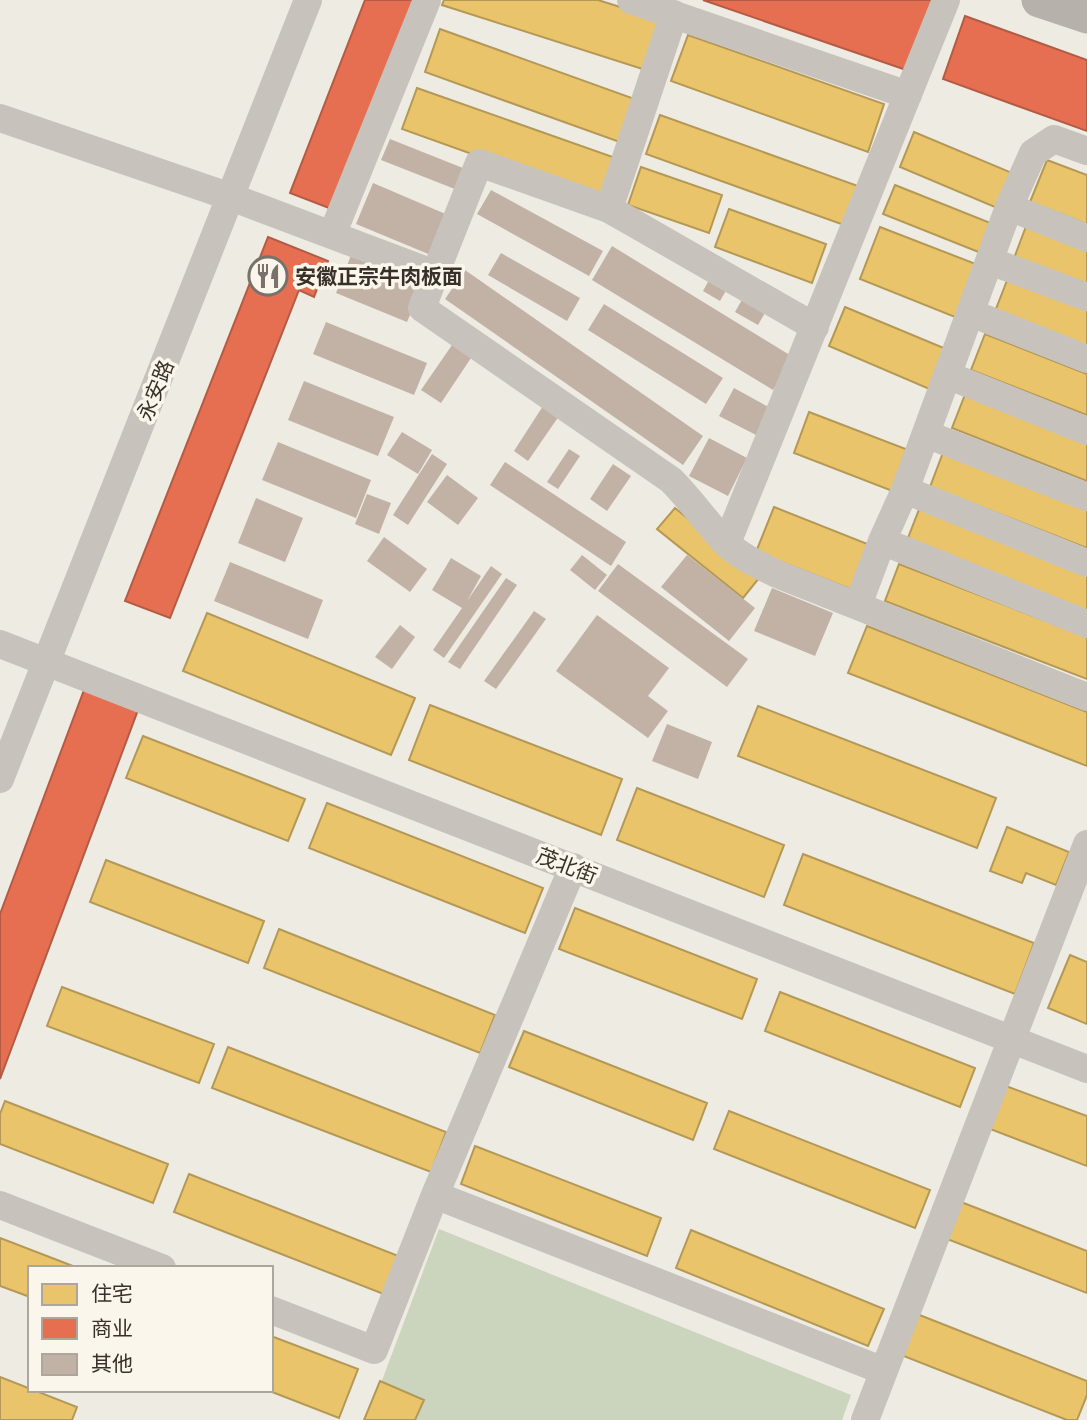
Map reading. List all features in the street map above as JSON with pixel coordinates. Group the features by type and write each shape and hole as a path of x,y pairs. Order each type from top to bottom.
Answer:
{"main road":[{"path":"1039,0 1087,16"}],"street":[{"name":"永安路","path":"0,779 308,0"},
{"path":"332,235 427,0"},
{"path":"631,0 908,95"},
{"path":"727,543 946,0"},
{"path":"608,209 674,14"},
{"path":"0,118 231,197 435,274"},
{"path":"858,606 881,541 905,490 1009,208 1033,153 1054,139 1087,150"},
{"path":"815,327 608,209 479,163 422,307 671,480 727,543 750,560 777,574 1087,697"},
{"path":"1009,208 1087,238"},
{"path":"990,261 1087,297"},
{"path":"971,313 1087,359"},
{"path":"947,375 1087,431"},
{"path":"926,434 1087,497"},
{"path":"905,490 1087,563"},
{"path":"881,541 1087,624"},
{"name":"茂北街","path":"0,644 1087,1069"},
{"path":"865,1420 1087,844"},
{"path":"273,1311 374,1350 435,1195 573,867"},
{"path":"435,1195 884,1371"},
{"path":"0,1205 157,1266"}],"green space":[{"path":"439,1229 851,1395 842,1420 381,1420 369,1415"}],"building: 住宅":[{"path":"444,0 598,0 671,23 655,73 442,5"},
{"path":"440,29 643,102 628,145 425,72"},
{"path":"688,35 884,104 868,152 671,81"},
{"path":"417,88 627,162 612,204 402,129"},
{"path":"660,115 858,186 844,225 646,154"},
{"path":"914,132 1024,178 1009,213 900,167"},
{"path":"1047,160 1087,175 1087,224 1030,202"},
{"path":"641,167 722,195 709,233 628,205"},
{"path":"895,185 998,226 986,255 883,214"},
{"path":"729,209 826,244 812,283 715,247"},
{"path":"1028,221 1087,243 1087,290 1013,261"},
{"path":"880,227 986,268 965,321 860,279"},
{"path":"1008,278 1087,308 1087,350 994,314"},
{"path":"845,307 951,351 934,391 829,346"},
{"path":"985,334 1087,374 1087,415 971,370"},
{"path":"966,392 1087,439 1087,481 952,428"},
{"path":"809,412 911,451 895,492 794,453"},
{"path":"944,450 1087,506 1087,548 930,487"},
{"path":"774,507 875,547 858,592 756,552"},
{"path":"920,507 1087,572 1087,614 906,543"},
{"path":"675,508 760,577 743,598 657,529"},
{"path":"899,564 1087,637 1087,679 885,601"},
{"path":"207,613 415,698 391,755 183,671"},
{"path":"867,626 1087,712 1087,766 848,673"},
{"path":"430,705 622,779 601,835 409,760"},
{"path":"758,706 996,798 977,848 738,756"},
{"path":"143,736 305,799 288,841 126,778"},
{"path":"637,788 784,845 764,897 617,840"},
{"path":"327,803 543,888 525,933 309,848"},
{"path":"1007,827 1069,852 1056,885 1026,873 1022,883 990,871"},
{"path":"803,854 1034,943 1015,994 784,905"},
{"path":"106,860 264,921 248,963 90,902"},
{"path":"575,908 757,979 742,1019 559,949"},
{"path":"279,929 495,1015 480,1053 264,968"},
{"path":"1070,955 1087,962 1087,1024 1048,1008"},
{"path":"62,987 214,1044 199,1083 47,1026"},
{"path":"780,992 975,1068 960,1107 765,1031"},
{"path":"524,1031 707,1103 693,1140 509,1067"},
{"path":"228,1047 446,1132 431,1172 212,1088"},
{"path":"1006,1086 1087,1116 1087,1166 990,1129"},
{"path":"5,1101 168,1164 153,1203 0,1144 0,1114"},
{"path":"729,1111 930,1190 915,1228 714,1149"},
{"path":"475,1146 661,1218 647,1256 461,1184"},
{"path":"189,1174 401,1257 386,1295 174,1212"},
{"path":"961,1202 1087,1251 1087,1293 947,1239"},
{"path":"691,1230 884,1309 868,1346 676,1268"},
{"path":"0,1238 73,1266 28,1266 28,1296 0,1286"},
{"path":"917,1314 1087,1381 1087,1395 1077,1420 1067,1420 901,1355"},
{"path":"273,1337 358,1369 339,1418 272,1392"},
{"path":"0,1377 28,1388 28,1392 38,1392 77,1407 72,1420 0,1420"},
{"path":"380,1381 424,1400 415,1420 364,1420"}],"building: 商业":[{"path":"365,0 430,0 347,215 290,193"},
{"path":"703,0 930,0 933,1 909,71"},
{"path":"965,16 1087,60 1087,131 943,79"},
{"path":"268,237 328,261 314,297 299,290 170,618 125,601"},
{"path":"84,690 138,710 0,1079 0,914"}],"building: 其他":[{"path":"390,139 473,172 465,193 381,160"},
{"path":"373,183 455,218 438,258 356,224"},
{"path":"491,190 603,251 589,276 477,214"},
{"path":"612,246 793,357 773,390 592,280"},
{"path":"352,253 424,282 407,322 336,293"},
{"path":"501,253 580,298 567,321 488,275"},
{"path":"716,267 734,277 720,301 703,291"},
{"path":"465,270 703,436 683,465 445,299"},
{"path":"747,291 770,304 758,325 735,312"},
{"path":"604,304 723,378 706,404 588,330"},
{"path":"326,322 427,363 414,395 313,354"},
{"path":"452,345 471,358 441,403 421,390"},
{"path":"304,381 394,417 378,456 288,420"},
{"path":"734,388 774,410 760,437 719,416"},
{"path":"543,406 559,416 528,461 514,451"},
{"path":"402,432 432,450 418,474 387,455"},
{"path":"709,438 747,458 728,496 689,476"},
{"path":"278,442 371,480 356,518 262,480"},
{"path":"569,449 580,456 558,489 547,482"},
{"path":"432,454 447,464 408,525 393,515"},
{"path":"505,462 626,542 611,566 490,485"},
{"path":"613,464 631,476 607,511 590,499"},
{"path":"447,475 478,498 458,525 427,502"},
{"path":"367,494 391,503 379,534 355,524"},
{"path":"256,498 303,518 285,562 238,543"},
{"path":"384,537 427,569 410,592 367,561"},
{"path":"582,555 607,575 595,590 570,570"},
{"path":"687,555 755,608 729,641 661,587"},
{"path":"451,558 481,576 467,601 491,566 502,574 444,658 433,650 462,608 432,590"},
{"path":"230,562 323,600 308,639 214,601"},
{"path":"618,564 748,659 727,687 598,591"},
{"path":"506,578 517,585 460,669 448,662"},
{"path":"772,588 833,613 815,656 754,631"},
{"path":"534,611 546,619 496,689 484,681"},
{"path":"597,615 669,668 648,696 668,711 648,738 556,671"},
{"path":"400,625 415,637 392,669 375,657"},
{"path":"667,724 712,742 698,779 652,761"}],"place":[{"name":"安徽正宗牛肉板面","path":"268,276"}]}
